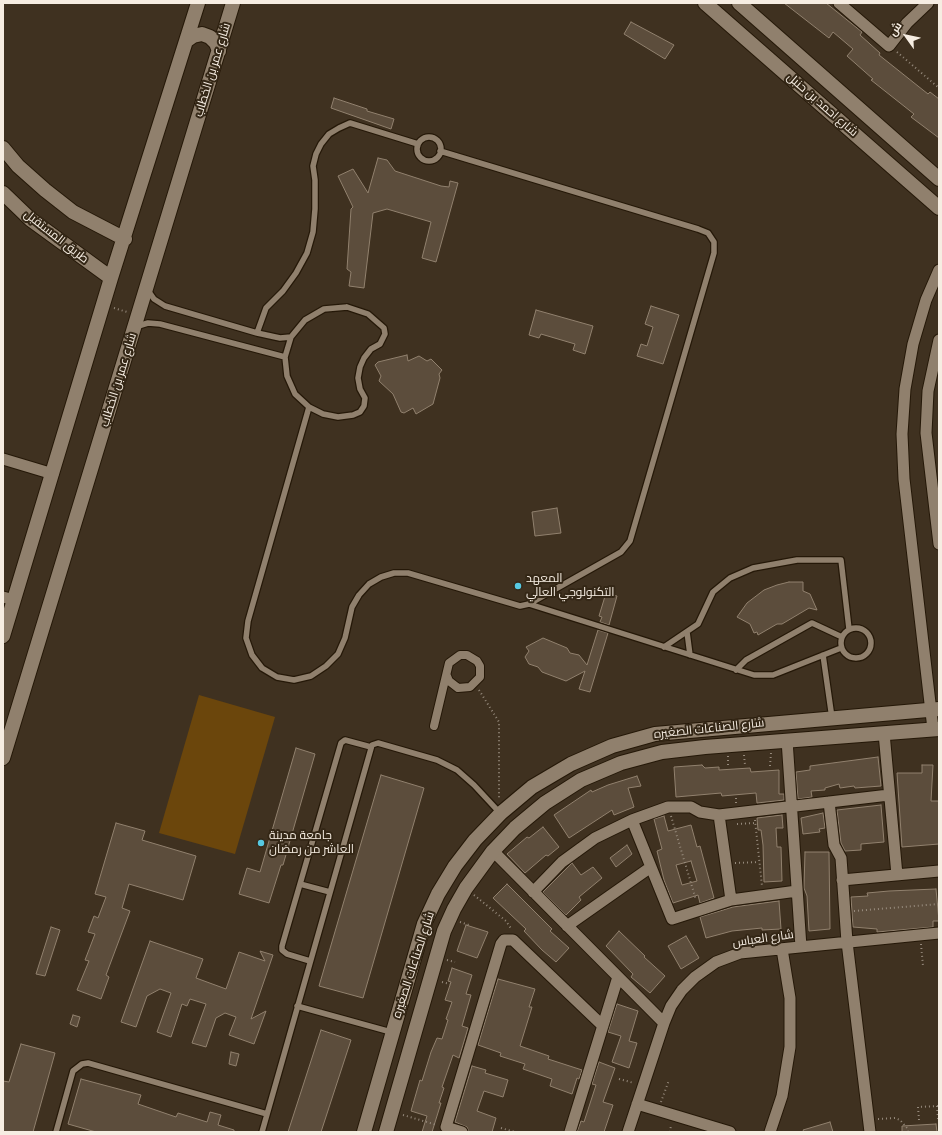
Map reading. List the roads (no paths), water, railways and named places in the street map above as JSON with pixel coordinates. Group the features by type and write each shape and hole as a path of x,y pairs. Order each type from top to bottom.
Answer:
{"street":[{"path":"3,636 8,598 53,474 111,278 125,239 198,3"},
{"name":"شارع عمر بن الخطاب","path":"3,758 233,3"},
{"name":"شارع احمد بن حنبل","path":"705,3 939,208"},
{"name":"شارع احمد بن حنبل","path":"739,3 938,176"},
{"path":"839,3 890,46 907,23 925,4"},
{"path":"186,41 194,36 202,34 210,37 216,43 219,51"},
{"path":"820,104 834,87"},
{"path":"3,148 18,166 73,212 125,239"},
{"name":"طريق المستقبل","path":"3,193 30,219 111,278"},
{"path":"936,729 935,709 904,479 902,434 905,389 913,344 926,300 939,270"},
{"path":"939,340 928,391 926,433 939,544"},
{"path":"3,459 53,474"},
{"path":"434,726 449,663 460,655 467,655 477,661 480,666 480,677 475,684 470,687 458,688 449,681 447,676"},
{"name":"شارع الصناعات الصغيره","path":"364,1132 424,924 438,894 455,866 471,845 501,813 532,787 571,764 612,746 655,734 935,709"},
{"name":"شارع الصناعات الصغيره","path":"386,1132 444,931 466,888 493,851 515,828 545,803 581,780 620,763 662,752 787,740 936,729"},
{"path":"884,733 897,875"},
{"path":"787,740 801,947"},
{"path":"533,892 562,862 595,838 632,820 668,807 691,807 704,814 719,815 890,795"},
{"path":"828,802 834,845 841,858 847,942 870,1132"},
{"path":"719,815 731,900"},
{"path":"632,820 672,919 699,909 731,900 797,890"},
{"path":"493,851 664,1023"},
{"path":"567,926 651,867"},
{"path":"842,880 939,872"},
{"name":"شارع العباس","path":"628,1132 671,1006 682,990 695,977 716,962 740,953 939,933"},
{"path":"462,1132 446,1127 501,944 504,940 513,940 603,1026"},
{"path":"770,1132 782,1096 790,1047 790,998 782,949"},
{"path":"570,1132 618,977"},
{"path":"402,1000 422,1004"},
{"path":"637,1104 730,1132"}],"lane":[{"path":"257,334 266,308 283,291 296,273 306,253 313,232 315,210 315,180 313,166 316,154 321,144 334,131 350,123 418,144"},
{"path":"426,138 432,138 438,142 440,151 435,159 425,160 418,153 418,144 426,138"},
{"path":"309,407 248,621 246,638 252,655 262,668 277,677 294,680 311,676 326,666 338,654 346,638 352,607 359,595 368,584 380,577 394,573 408,573 520,606 529,604 621,552 630,542 714,253 714,242 708,233 698,229 440,151"},
{"path":"146,287 159,303 257,334 280,338 291,337"},
{"path":"346,307 368,314 384,328 383,340 364,358 360,367 358,378 360,389 364,398 364,406 360,412 353,415 338,417 323,414 309,407 295,394 287,376 285,357 291,337 305,320 324,309 346,307"},
{"path":"136,321 160,324 285,357"},
{"path":"664,647 687,632 700,621 714,592 730,578 754,568 812,560 842,560 850,629"},
{"path":"529,604 754,676 767,676 841,648"},
{"path":"736,670 746,660 812,623 842,637"},
{"path":"858,628 866,632 870,640 870,649 864,656 855,658 847,655 841,648 842,637 850,629 858,628"},
{"path":"687,632 690,655"},
{"path":"823,655 832,718"},
{"path":"310,961 287,954 282,950 300,884 340,744 345,740 371,747"},
{"path":"262,1132 371,747 378,743 437,760 457,770 501,813"},
{"path":"300,884 330,892"},
{"path":"297,1006 393,1033"},
{"path":"56,1132 74,1071 82,1064 88,1063 266,1114"}],"place":[{"name":"المعهد التكنولوجي العالي","path":"518,586"},
{"name":"جامعة مدينة العاشر من رمضان","path":"261,843"}]}
